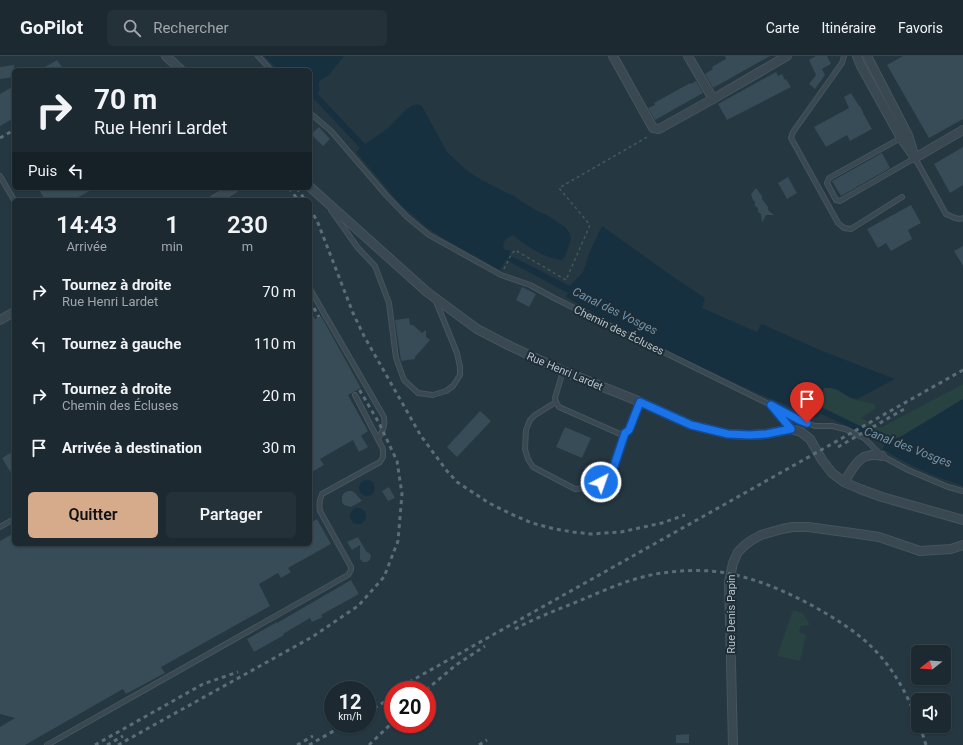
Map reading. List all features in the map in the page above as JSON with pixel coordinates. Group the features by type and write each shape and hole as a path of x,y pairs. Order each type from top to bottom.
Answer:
{"street":[{"path":"166,56 179,68"},
{"path":"613,56 653,128 659,128 713,99 787,56"},
{"path":"688,56 713,99"},
{"path":"857,56 861,66 901,138 915,158"},
{"path":"867,56 908,135 915,158"},
{"path":"915,158 963,130"},
{"name":"Rue Henri Lardet","path":"312,189 427,292 477,329 510,346 563,371 640,402 691,425 728,434 750,435 766,434 791,429"},
{"path":"217,198 231,190"},
{"path":"0,320 12,313"},
{"path":"791,429 801,432 810,439 827,467 844,482 882,497 963,520"},
{"path":"844,482 860,460 868,455 882,456"},
{"name":"Rue Denis Papin","path":"734,745 729,582 733,563 738,552 745,545 761,535 793,527 808,527 879,537 920,551 951,549 963,545"}],"lane":[{"path":"258,56 269,68"},
{"path":"844,56 842,63 793,132 791,138 838,223 844,228 851,229 902,197"},
{"name":"Chemin des Écluses","path":"312,115 331,131 386,195 408,217 430,235 501,275 530,285 799,420 815,426 832,426 845,429 864,438 882,456 908,470 948,487 963,491"},
{"path":"901,138 829,178 827,183 836,200 840,201 915,158 946,214 955,218 963,218"},
{"path":"0,176 13,198"},
{"path":"325,202 358,248 375,266 390,303 396,358 404,380 418,393 433,395 446,392 453,386 460,375 457,354 434,297"},
{"path":"312,292 384,417 385,423 383,431 378,439"},
{"path":"563,371 555,398 560,407 620,434 625,433"},
{"path":"47,745 348,575 351,567 320,512 319,506 322,494 380,462 383,457 383,449 355,395"},
{"path":"556,402 535,415 530,420 526,430 525,449 533,468 575,488 586,488 601,482 613,469 625,433 629,430 640,402"},
{"path":"771,405 791,429"},
{"path":"0,527 12,521"}],"path":[{"path":"507,262 515,250 566,280 590,225 559,188 651,135 653,128"}],"green space":[{"path":"963,384 963,399 902,436 892,440 822,408 823,405 820,401 824,388 834,388 852,399 874,404 876,408 861,418 880,428"},
{"path":"793,610 803,613 810,625 801,626 799,632 806,635 800,661 777,656"}],"water":[{"name":"Canal des Vosges","path":"264,56 344,56 328,76 320,81 320,90 317,93 365,144 388,128 408,108 414,105 422,106 447,152 466,170 480,179 513,195 566,228 571,239 565,257 561,260 542,254 512,235 505,240 503,246 505,250 511,250 509,255 570,286 583,272 590,251 602,226 705,298 702,308 757,332 762,324 822,351 895,379 857,399 852,398 838,390 824,388 820,400 823,408 887,439 892,440 902,436 963,399 963,486 912,466 883,449 884,444 826,416 820,414 817,418 755,392 652,344 566,297 568,293 506,260 500,270 443,238 426,227 399,203 356,152 360,148 312,98 312,68 276,68"},
{"path":"364,480 370,480 375,485 373,494 370,496 364,496 359,491 359,485"},
{"path":"355,508 361,508 366,513 364,522 361,524 355,524 350,519 350,513"}],"building":[{"path":"725,56 770,56 713,88 705,74 713,69 712,67 726,59"},
{"path":"816,56 827,56 831,64 822,69 825,75 815,89 809,84 816,75 809,60"},
{"path":"903,56 963,56 963,119 929,138 887,65"},
{"path":"57,60 63,68 43,68"},
{"path":"14,65 14,68 12,68 12,77 0,79 0,67"},
{"path":"776,72 778,76 782,74 791,87 727,120 718,104"},
{"path":"696,81 703,93 655,120 648,108 655,105 654,103"},
{"path":"12,87 12,119 0,126 0,94"},
{"path":"851,93 860,106 872,129 850,141 847,135 826,147 814,127 849,108 844,97"},
{"path":"319,127 330,139 323,146 312,135 312,133"},
{"path":"963,147 963,185 950,193 934,164"},
{"path":"882,153 890,168 841,196 832,181"},
{"path":"788,177 797,193 787,199 778,183"},
{"path":"756,188 768,207 768,210 774,215 766,215 762,223 761,214 755,206 755,202 751,194"},
{"path":"39,190 91,190 77,198 44,198"},
{"path":"911,205 921,223 908,230 912,239 891,251 886,243 878,248 867,229"},
{"path":"963,246 963,266 954,251"},
{"path":"522,287 536,294 529,307 516,300"},
{"path":"312,314 315,319 321,316 361,388 348,395 368,431 361,436 368,447 359,452 353,440 320,459 324,465 312,472"},
{"path":"409,318 410,325 413,325 422,333 426,330 426,337 430,340 415,357 415,359 401,361 395,320"},
{"path":"480,411 491,421 457,457 447,447"},
{"path":"565,427 591,438 582,458 556,447"},
{"path":"12,452 12,475 2,458"},
{"path":"389,487 395,498 388,501 382,491"},
{"path":"348,491 355,493 362,501 351,507 344,505 342,502 342,496"},
{"path":"317,519 331,544 288,568 291,572 281,578 278,573 259,584 270,606 161,667 165,673 126,694 123,689 25,745 0,745 0,727 15,718 0,714 0,541 12,534 12,546 312,546 312,522"},
{"path":"358,537 366,551 371,555 370,560 367,562 363,562 360,559 360,545 352,550 347,542"},
{"path":"351,580 359,594 321,615 323,617 312,622 310,618 254,652 247,639"},
{"path":"689,734 689,743 676,743 676,735"}],"railway":[{"path":"0,138 12,131"},
{"path":"290,190 296,198"},
{"path":"298,190 304,198"},
{"path":"312,212 318,223 353,313 364,336 421,436 457,482 489,503 511,514 532,523 573,532 591,534 621,532 662,523 685,515"},
{"path":"312,305 319,317"},
{"path":"411,681 963,370"},
{"path":"118,745 312,637 358,606 384,577 398,541 402,494 397,461 379,423 359,389"},
{"path":"838,447 906,408"},
{"path":"515,629 609,588 651,575 688,571 714,571 731,574 763,583 793,596 833,618 862,638 886,663 896,677 911,706"},
{"path":"436,682 456,665 485,646"},
{"path":"95,745 203,684 238,672"},
{"path":"376,707 384,702"},
{"path":"369,745 384,731"},
{"path":"309,745 330,733"},
{"path":"922,733 926,745"},
{"path":"107,745 123,736"},
{"path":"297,745 313,736"},
{"path":"479,745 487,740"}],"route":[{"path":"601,482 613,469 625,433 629,430 640,402 691,425 728,434 766,434 791,429 771,405 807,423"}]}
